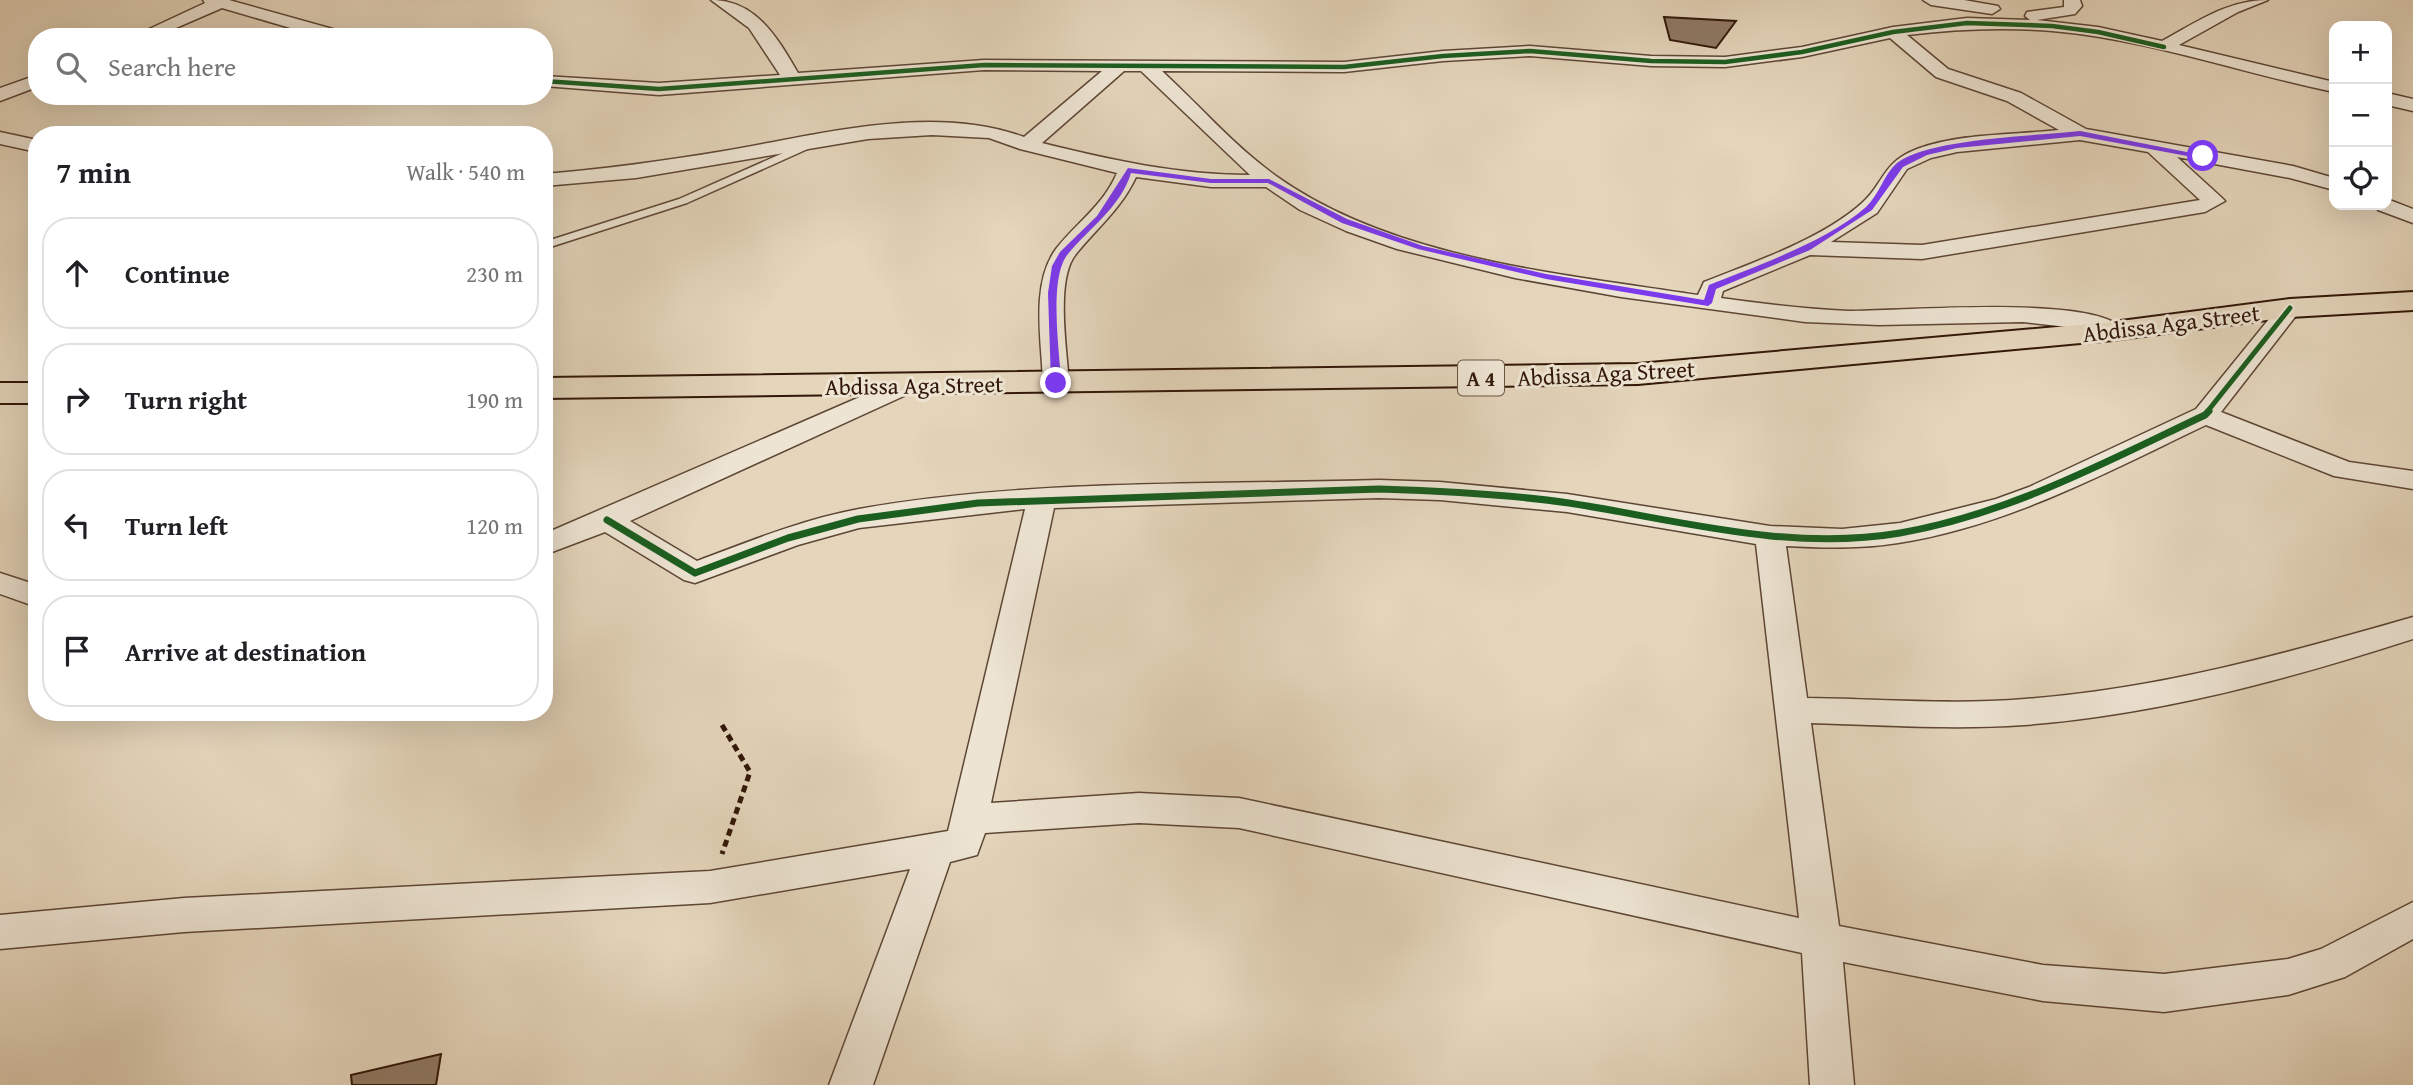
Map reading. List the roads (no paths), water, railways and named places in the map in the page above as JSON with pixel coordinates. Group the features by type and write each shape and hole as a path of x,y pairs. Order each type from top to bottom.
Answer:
{"highway":[{"name":"Abdissa Aga Street","path":"553,388 1638,374 2113,331 2290,308 2413,301"},
{"path":"0,393 28,393"}],"street":[{"path":"719,0 754,20 767,35 793,82"},
{"path":"1931,0 2033,16 2329,86"},
{"path":"2033,16 2069,11 2074,6 2072,0"},
{"path":"2209,0 2232,9"},
{"path":"2164,47 2232,9 2260,0"},
{"path":"160,28 216,2 309,28"},
{"path":"553,81 659,89 793,82 984,65 1344,67 1405,63 1443,56 1530,51 1651,61 1725,62 1802,52 1893,32 1988,23 2098,32"},
{"path":"1893,32 1942,73 2014,97 2080,134"},
{"path":"1027,145 1120,65"},
{"path":"1145,65 1269,181 1345,221 1421,247 1546,277 1708,303 1850,318 2034,317 2092,323 2113,331"},
{"path":"0,95 28,84"},
{"path":"2392,100 2413,105"},
{"path":"553,179 636,172 868,133 932,129 992,132 1027,145 1128,170 1211,181 1269,181"},
{"path":"1708,303 1712,287 1807,248 1869,208 1900,165 1925,153 1957,146 2080,134 2293,172 2329,183"},
{"path":"0,138 28,144"},
{"path":"1807,248 1922,252 2205,206 2214,201 2156,148"},
{"path":"1056,383 1053,293 1056,266 1063,254 1100,218 1124,184 1128,170"},
{"path":"2392,208 2413,217"},
{"path":"607,520 695,572 788,538 858,519 978,503 1379,489 1440,491 1556,502 1693,526 1770,536 1870,538 1900,534 2005,506 2086,473 2205,415 2290,308"},
{"path":"553,541 607,520 908,385"},
{"path":"2205,415 2344,470 2413,480"},
{"path":"0,932 184,915 710,887 964,844 1042,499"},
{"path":"1770,536 1821,940 1832,1085"},
{"path":"0,583 28,593"},
{"path":"1794,710 2002,712 2088,705 2283,666 2413,628"},
{"path":"970,820 1133,808 1202,808 1239,813 1821,940 2043,983 2164,993 2224,987 2299,974 2342,959 2413,919"},
{"path":"851,1085 936,848"}],"lane":[{"path":"553,243 670,206 808,145"}]}
